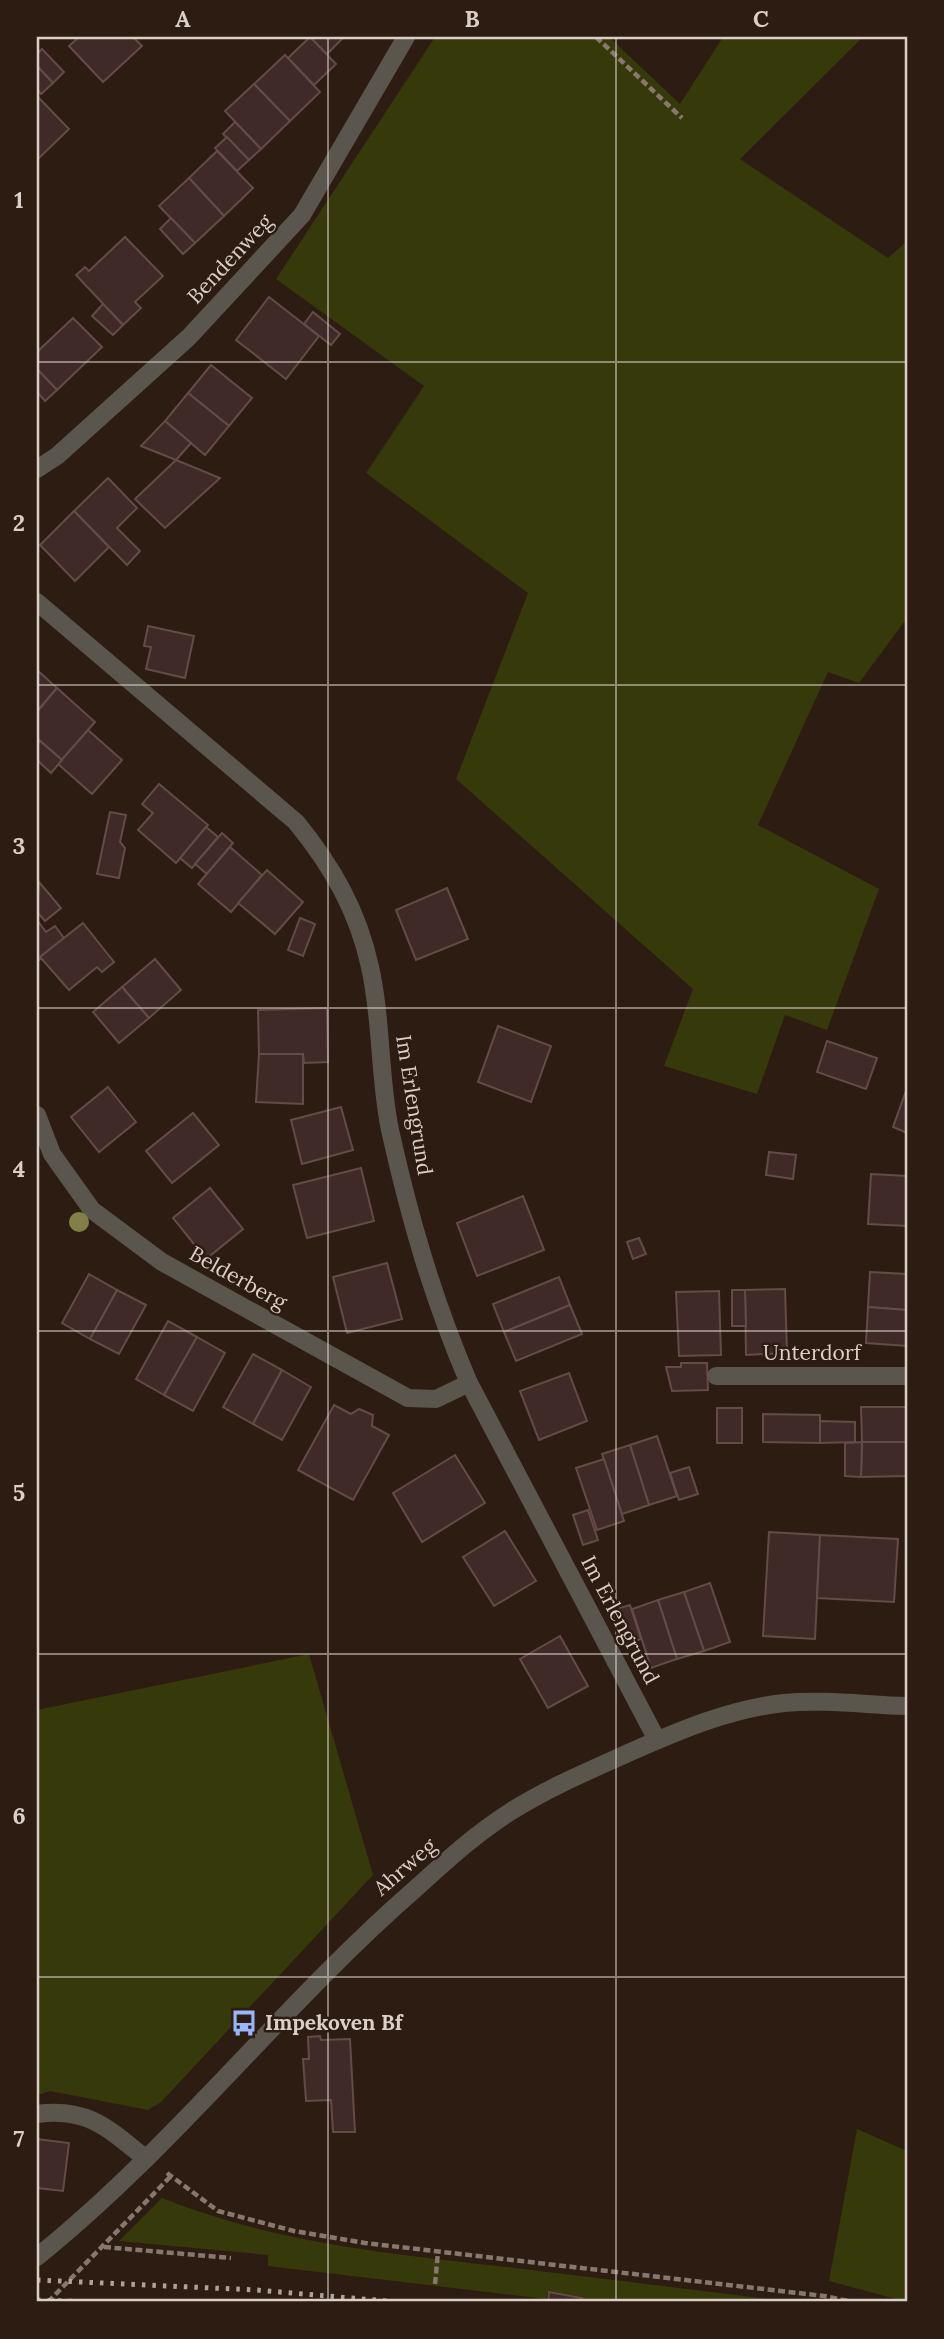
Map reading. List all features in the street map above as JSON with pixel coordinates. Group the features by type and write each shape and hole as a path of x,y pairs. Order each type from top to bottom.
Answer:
{"street":[{"name":"Bendenweg","path":"37,468 57,456 189,337 302,215 405,37"},
{"name":"Im Erlengrund","path":"37,602 296,822 326,858 348,899 370,968 390,1127 422,1262 469,1383 657,1740"},
{"name":"Belderberg","path":"37,1115 52,1154 92,1210 162,1262 408,1398 436,1399 469,1383"},
{"name":"Unterdorf","path":"716,1376 907,1376"},
{"name":"Ahrweg","path":"37,2257 70,2231 146,2159 354,1942 474,1837 510,1812 557,1786 657,1740 726,1714 785,1703 907,1706"},
{"path":"37,2114 56,2111 100,2121 146,2159"}],"path":[{"path":"596,37 682,118"},
{"path":"146,2159 218,2211 294,2231 438,2252 824,2296 853,2302"},
{"path":"48,2302 103,2247 231,2258"},
{"path":"435,2284 438,2252"}],"green space":[{"path":"435,37 609,37 680,104 723,37 863,37 740,159 888,258 907,241 907,618 859,683 828,672 758,825 879,889 827,1030 785,1015 757,1094 664,1066 693,989 456,779 528,593 366,473 424,386 276,279"},
{"path":"309,1654 373,1875 161,2102 148,2110 50,2091 37,2095 37,1710"},
{"path":"857,2129 907,2151 907,2302 829,2281"},
{"path":"162,2198 246,2226 331,2244 417,2257 791,2302 583,2302 583,2297 548,2291 546,2299 268,2266 268,2255 119,2241"}],"building":[{"path":"79,37 133,37 142,46 103,82 69,46"},
{"path":"310,37 336,64 314,85 288,58"},
{"path":"310,37 344,37 327,54"},
{"path":"42,49 64,72 53,83 37,66 37,54"},
{"path":"285,55 320,92 290,121 254,84"},
{"path":"37,66 53,83 41,94 37,89"},
{"path":"254,84 290,121 261,149 225,111"},
{"path":"37,96 69,129 37,160"},
{"path":"235,122 261,149 249,160 223,134"},
{"path":"227,137 249,160 237,171 215,148"},
{"path":"217,151 253,188 224,216 189,178"},
{"path":"189,178 224,216 195,243 159,206"},
{"path":"171,218 195,243 183,254 160,229"},
{"path":"125,237 163,276 135,302 141,308 123,325 76,275 85,267 89,271"},
{"path":"269,297 319,336 286,379 236,340"},
{"path":"103,304 123,325 113,335 92,316"},
{"path":"313,312 340,334 331,345 304,324"},
{"path":"73,318 102,347 57,390 37,369 37,352"},
{"path":"211,365 252,398 229,426 188,393"},
{"path":"38,370 57,390 45,401 37,392"},
{"path":"188,393 229,426 205,455 165,421"},
{"path":"165,421 191,443 176,460 141,446"},
{"path":"176,460 220,478 165,528 135,499"},
{"path":"108,478 137,508 117,528 140,551 127,565 74,511"},
{"path":"74,511 109,547 75,581 40,545"},
{"path":"148,626 194,636 185,678 146,669 151,647 144,646"},
{"path":"37,670 57,688 38,710 37,709"},
{"path":"57,688 95,722 62,760 37,738 37,712"},
{"path":"88,730 122,760 92,794 58,764"},
{"path":"40,741 62,760 51,773 37,760 37,745"},
{"path":"159,784 208,825 176,863 138,830 153,813 142,804"},
{"path":"110,812 126,815 120,842 125,848 119,878 97,874"},
{"path":"206,827 218,837 192,868 180,858"},
{"path":"222,833 233,843 207,874 195,864"},
{"path":"230,847 262,875 231,912 198,884"},
{"path":"267,870 303,902 275,934 238,903"},
{"path":"39,882 61,908 45,921 37,912"},
{"path":"447,888 468,939 416,960 396,910"},
{"path":"300,918 315,924 303,956 288,950"},
{"path":"37,920 46,932 55,926 64,938 38,961"},
{"path":"83,923 114,962 102,972 97,967 69,990 40,957"},
{"path":"155,959 181,990 149,1018 122,987"},
{"path":"122,987 149,1018 119,1043 93,1012"},
{"path":"327,1008 328,1062 304,1063 303,1054 259,1054 258,1010"},
{"path":"498,1026 551,1046 531,1102 478,1082"},
{"path":"827,1041 877,1058 866,1089 817,1072"},
{"path":"259,1054 303,1054 303,1104 256,1102"},
{"path":"108,1087 136,1122 99,1152 71,1117"},
{"path":"907,1088 907,1133 893,1127"},
{"path":"341,1107 353,1150 302,1164 291,1120"},
{"path":"193,1113 219,1145 172,1183 146,1151"},
{"path":"769,1152 796,1155 793,1179 766,1175"},
{"path":"361,1168 374,1221 307,1238 293,1185"},
{"path":"871,1174 907,1176 907,1226 868,1224"},
{"path":"210,1188 243,1229 206,1259 173,1218"},
{"path":"523,1196 544,1250 477,1276 457,1223"},
{"path":"639,1238 646,1254 633,1259 627,1242"},
{"path":"387,1263 402,1319 347,1333 333,1277"},
{"path":"870,1272 907,1274 907,1310 868,1307"},
{"path":"89,1274 117,1290 90,1339 62,1323"},
{"path":"559,1277 570,1305 504,1332 493,1304"},
{"path":"785,1289 787,1353 746,1355 745,1290"},
{"path":"117,1290 146,1305 119,1354 90,1339"},
{"path":"732,1290 745,1290 746,1326 732,1326"},
{"path":"719,1291 721,1355 679,1356 676,1292"},
{"path":"570,1305 582,1334 516,1361 504,1332"},
{"path":"868,1307 907,1310 907,1346 866,1343"},
{"path":"168,1321 197,1337 164,1395 136,1379"},
{"path":"197,1337 225,1353 193,1411 164,1395"},
{"path":"253,1354 282,1370 253,1424 223,1407"},
{"path":"681,1363 707,1363 708,1390 672,1391 666,1367 681,1367"},
{"path":"282,1370 311,1387 282,1440 253,1424"},
{"path":"569,1373 587,1421 539,1440 520,1391"},
{"path":"334,1405 351,1414 359,1409 373,1415 372,1426 389,1435 353,1500 298,1470"},
{"path":"861,1407 907,1407 907,1442 862,1442"},
{"path":"717,1408 742,1408 742,1443 717,1443"},
{"path":"763,1414 820,1415 820,1443 763,1442"},
{"path":"820,1421 855,1422 855,1442 820,1443"},
{"path":"657,1436 677,1496 649,1505 630,1445"},
{"path":"862,1442 907,1442 907,1476 861,1477"},
{"path":"862,1442 861,1477 845,1476 845,1443"},
{"path":"630,1445 649,1505 622,1514 602,1454"},
{"path":"455,1455 485,1503 422,1542 393,1493"},
{"path":"604,1459 624,1521 597,1530 576,1468"},
{"path":"689,1467 698,1494 679,1500 670,1473"},
{"path":"588,1510 598,1540 583,1545 573,1515"},
{"path":"505,1531 536,1581 494,1606 463,1557"},
{"path":"769,1532 820,1535 815,1639 763,1636"},
{"path":"820,1535 898,1539 894,1602 817,1598"},
{"path":"710,1583 730,1642 704,1651 684,1592"},
{"path":"684,1592 704,1651 677,1659 658,1600"},
{"path":"658,1600 677,1659 651,1668 632,1609"},
{"path":"630,1605 641,1639 624,1644 613,1610"},
{"path":"560,1636 588,1686 548,1708 520,1659"},
{"path":"320,2036 321,2040 350,2039 355,2132 333,2132 331,2100 306,2101 303,2059 309,2059 308,2037"},
{"path":"37,2139 69,2143 63,2191 37,2188"},
{"path":"549,2292 582,2298 581,2302 548,2301"}],"railway":[{"path":"37,2280 256,2290 399,2302"},
{"path":"37,2300 92,2302"}],"place":[{"name":"Impekoven Bf","path":"244,2023"}]}
